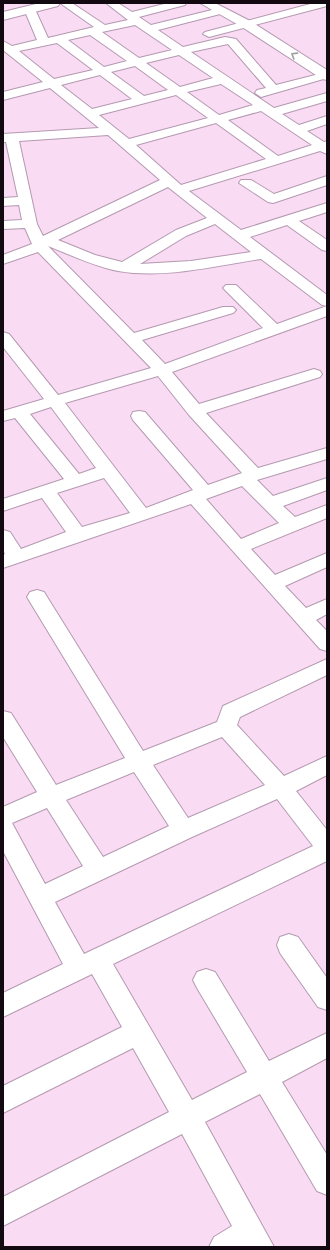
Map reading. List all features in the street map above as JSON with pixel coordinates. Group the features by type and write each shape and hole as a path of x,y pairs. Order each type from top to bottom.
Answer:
{"street":[{"path":"3,6 15,3"},
{"path":"3,16 54,3"},
{"path":"65,3 137,62 276,160"},
{"path":"111,3 221,80 296,130 325,147"},
{"path":"6,47 44,42 98,30 181,3"},
{"path":"149,29 213,7 231,3 294,40"},
{"path":"170,44 327,3"},
{"path":"213,7 246,24 326,75"},
{"path":"30,9 44,42"},
{"path":"59,39 140,100"},
{"path":"3,96 53,85 137,62 223,41 232,41 273,90"},
{"path":"6,47 127,144 175,186 327,302"},
{"path":"247,97 326,75"},
{"path":"88,114 221,80"},
{"path":"127,144 216,119 327,97"},
{"path":"296,130 327,120"},
{"path":"110,131 7,137 10,161 15,180 25,201 30,224 43,243 130,339 162,370 270,504 292,525"},
{"path":"3,260 175,186 325,147"},
{"path":"246,183 273,199 327,180"},
{"path":"3,202 25,201"},
{"path":"241,235 327,207"},
{"path":"125,267 178,234 192,227 218,219"},
{"path":"288,219 327,247"},
{"path":"3,225 30,224"},
{"path":"43,243 116,266 125,267 174,267 265,254"},
{"path":"230,288 274,330"},
{"path":"130,339 228,310"},
{"path":"75,481 11,413 162,370 327,311"},
{"path":"3,337 54,400 142,516"},
{"path":"195,411 314,374"},
{"path":"139,416 238,547 327,644"},
{"path":"3,536 10,560 78,536 142,516 249,477 327,453"},
{"path":"3,505 108,470"},
{"path":"270,504 327,484"},
{"path":"46,491 78,536"},
{"path":"238,547 327,511"},
{"path":"272,584 327,559"},
{"path":"37,598 139,762 184,830"},
{"path":"303,618 327,606"},
{"path":"3,817 51,796 226,727 231,712 327,666"},
{"path":"3,719 98,870"},
{"path":"226,727 281,788 327,847"},
{"path":"39,898 184,830 281,788 327,764"},
{"path":"3,829 39,898 138,1032 187,1116 254,1240 224,1247"},
{"path":"3,1005 327,850"},
{"path":"289,945 327,999"},
{"path":"206,980 327,1181"},
{"path":"3,1100 138,1032"},
{"path":"3,1212 327,1045"}]}
